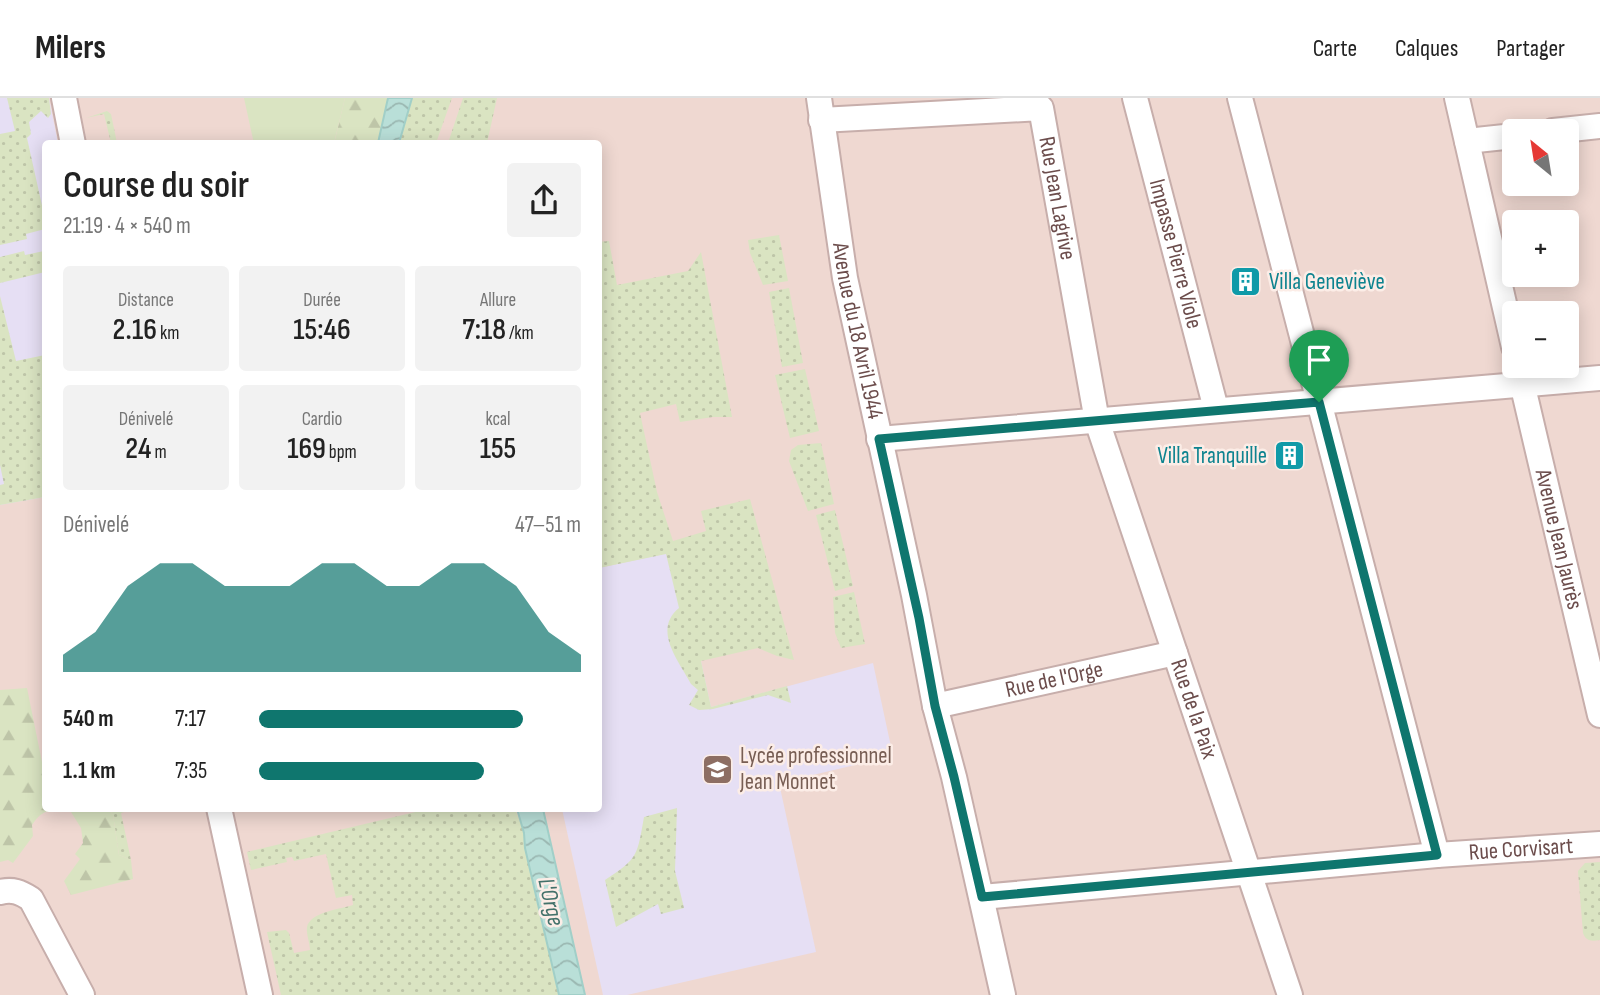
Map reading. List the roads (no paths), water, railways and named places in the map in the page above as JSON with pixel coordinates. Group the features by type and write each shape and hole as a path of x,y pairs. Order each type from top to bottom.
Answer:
{"street":[{"path":"64,98 72,140"},
{"name":"Impasse Pierre Viole","path":"1135,98 1216,409"},
{"path":"1240,98 1437,855"},
{"path":"1457,98 1504,301"},
{"name":"Rue Jean Lagrive","path":"820,109 1041,108 1097,421"},
{"name":"Avenue du 18 Avril 1944","path":"820,109 845,278 935,706 954,777 1003,995"},
{"path":"1579,128 1600,126"},
{"path":"1467,141 1502,137"},
{"path":"1579,377 1600,378"},
{"path":"879,439 1319,402 1505,378"},
{"name":"Avenue Jean Jaurès","path":"1520,378 1600,715"},
{"name":"Rue de la Paix","path":"1097,421 1290,995"},
{"name":"Rue de l'Orge","path":"935,706 1175,653"},
{"path":"220,812 260,995"},
{"name":"Rue Corvisart","path":"982,897 1437,855 1600,844"},
{"path":"0,892 20,892 31,899 82,995"}],"water":[{"path":"388,98 412,98 400,140 379,140"},
{"name":"L'Orge","path":"518,812 544,812 585,995 559,995 525,848"}],"place":[{"name":"Villa Geneviève","path":"1246,282"},
{"name":"Villa Tranquille","path":"1290,456"},
{"name":"Lycée professionnel Jean Monnet","path":"717,769"}]}
